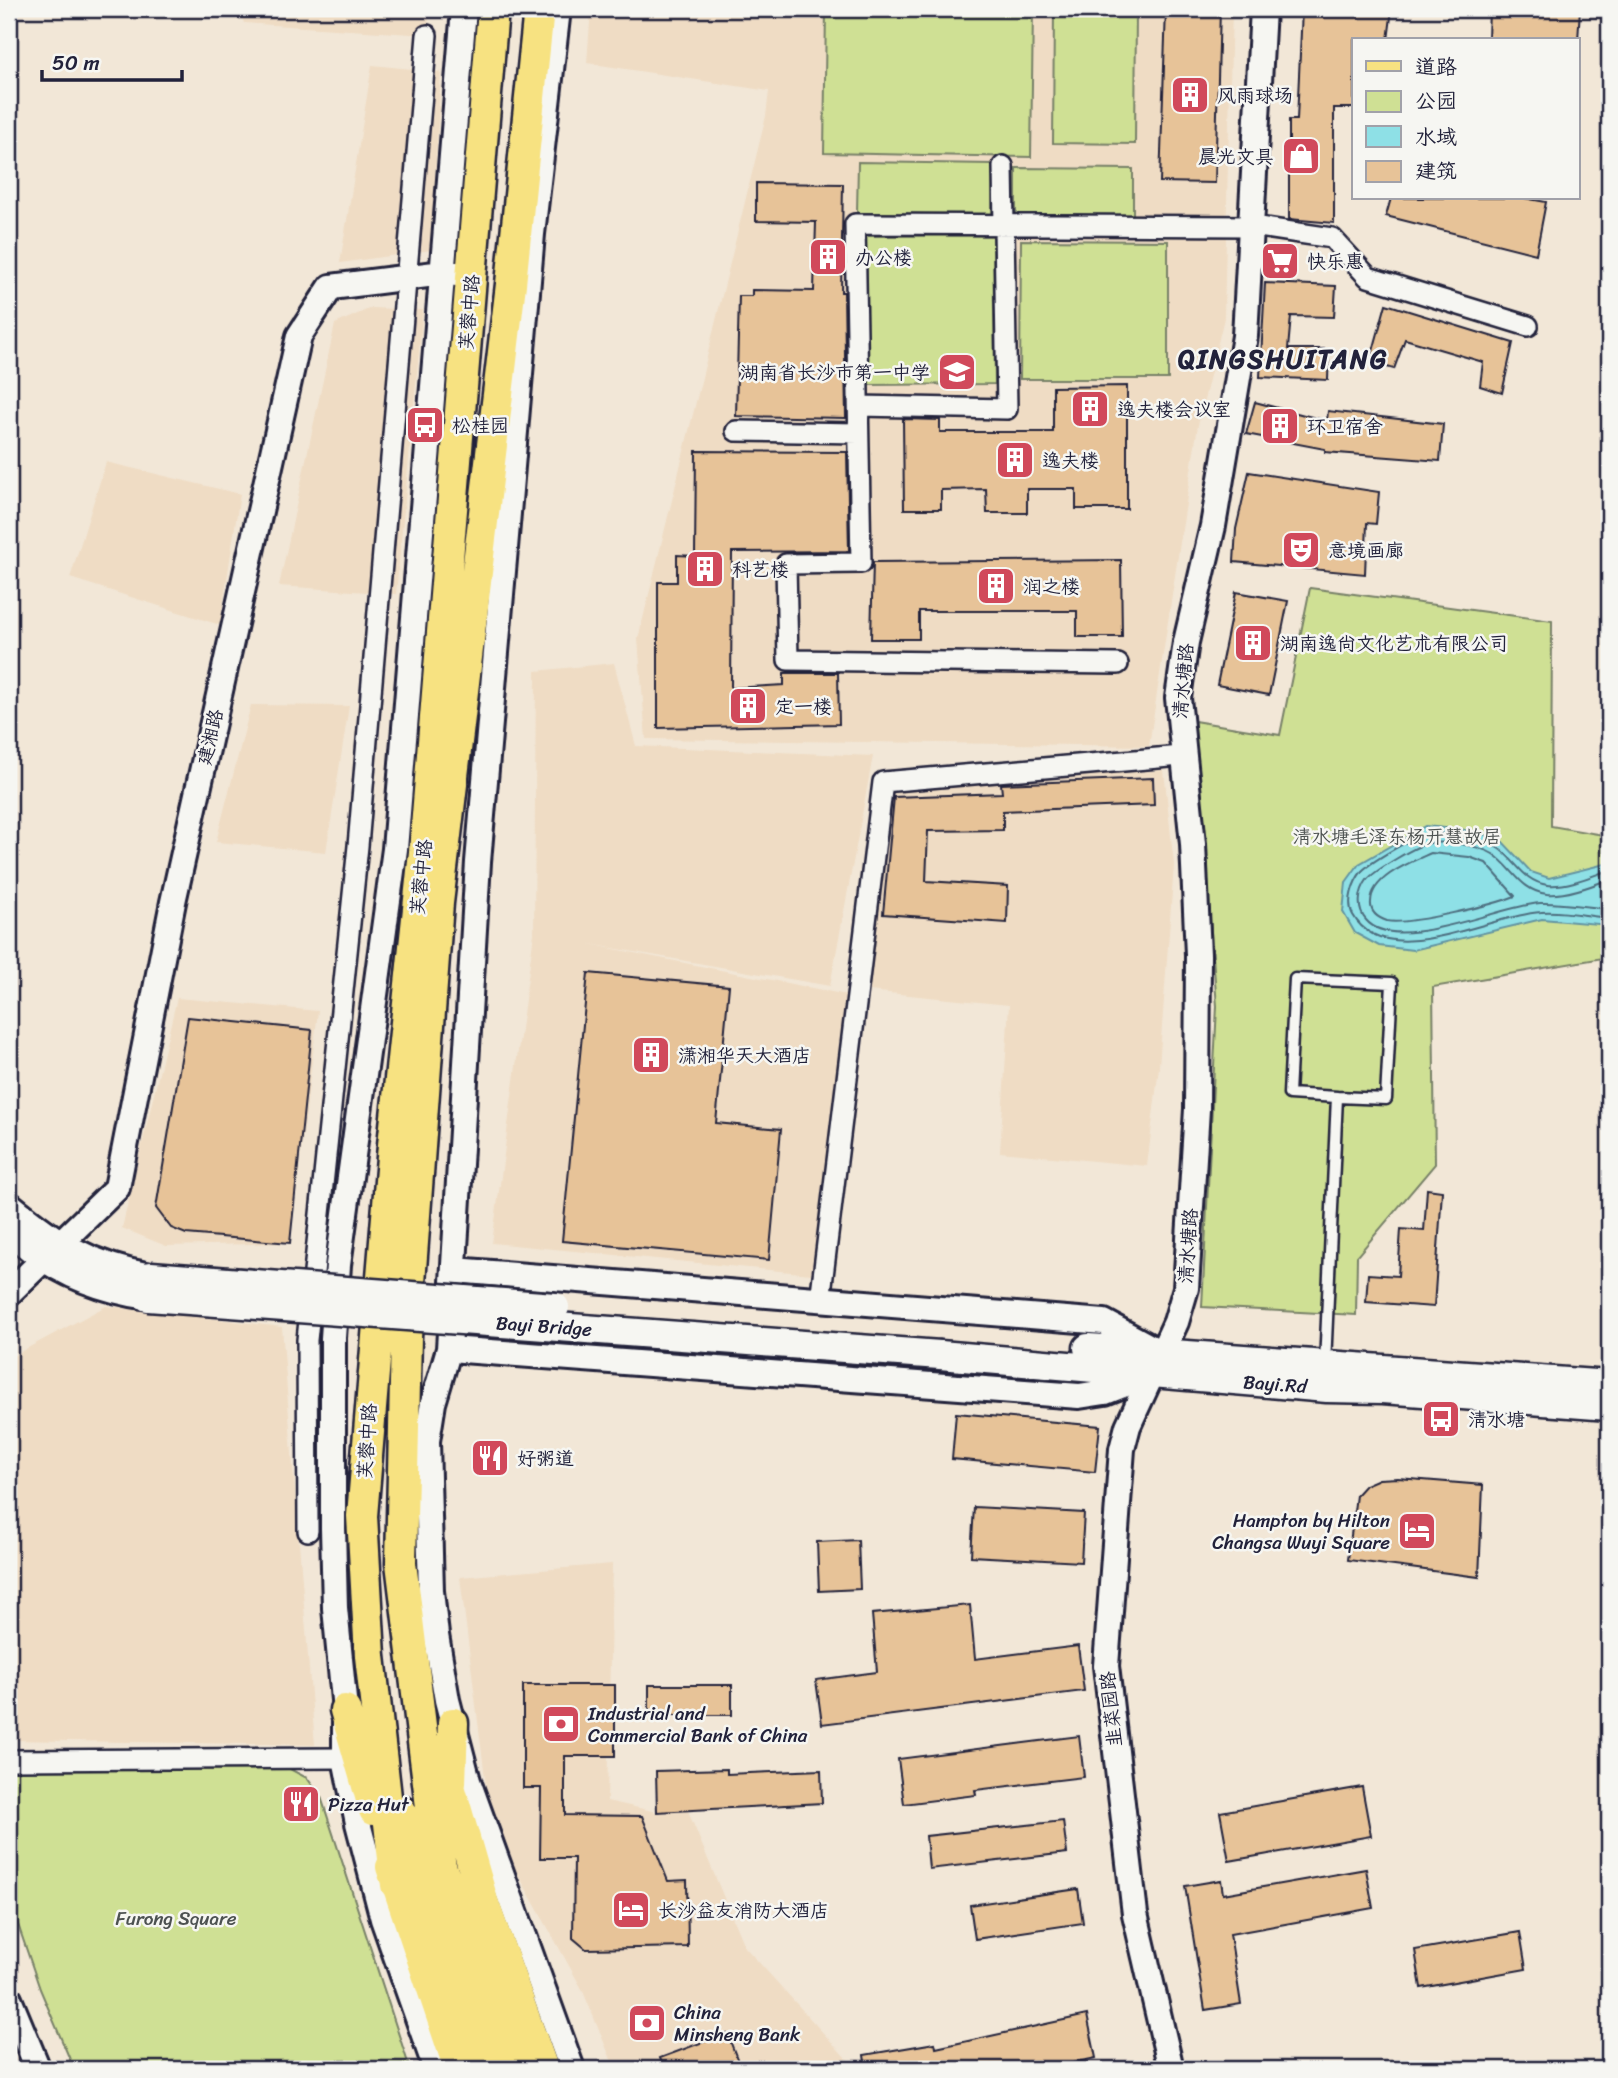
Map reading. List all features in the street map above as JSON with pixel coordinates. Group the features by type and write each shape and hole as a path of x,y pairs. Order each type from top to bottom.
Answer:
{"main road":[{"name":"芙蓉中路","path":"381,1744 364,1584 362,1516 366,1440 424,852 493,9"},
{"name":"芙蓉中路","path":"423,1729 401,1563 406,1337 438,903 511,284 539,9"},
{"name":"Bayi Bridge","path":"149,1287 941,1346"},
{"name":"Bayi.Rd","path":"941,1346 1157,1363 1609,1406"},
{"name":"Bayi.Rd","path":"1157,1363 1325,1364 1609,1385"},
{"path":"345,1710 396,1885 459,2069"},
{"path":"451,1790 453,1723"},
{"path":"423,1729 451,1790 472,1863 543,2069"},
{"path":"423,1729 432,1815 441,1866 513,2069"},
{"path":"381,1744 396,1885"},
{"path":"381,1744 421,1872 491,2069"}],"street":[{"path":"436,2069 383,1919 358,1823 345,1758 345,1710 334,1568 332,1338 338,1265 395,849 464,9"},
{"path":"558,9 532,234 478,862 449,1349 433,1403 427,1441 431,1591 436,1635 453,1723 468,1781 572,2069"},
{"name":"清水塘路","path":"1157,1363 1176,1322 1186,1288 1197,1109 1197,908 1193,844 1181,756 1178,698 1181,670 1206,562 1245,336 1263,9"},
{"path":"307,1531 307,1340 358,846 404,279 427,35"},
{"path":"859,406 1007,409 1003,166"},
{"path":"1118,664 788,660 786,564 861,563 855,224 1252,226 1332,238 1368,277 1528,326"},
{"name":"建湘路","path":"9,1293 117,1188 173,902 299,336 331,287 443,273 472,275"},
{"path":"736,431 859,433"},
{"path":"820,1301 883,782 1181,756"},
{"path":"9,1204 52,1252"},
{"path":"9,1230 52,1252 99,1265 149,1287"},
{"path":"449,1349 1079,1396 1105,1392 1157,1363 1104,1322 454,1270"},
{"name":"韭菜园路","path":"1157,1363 1122,1449 1106,1666 1135,1914 1171,2069"},
{"path":"9,1760 345,1758"},
{"path":"9,1999 38,2069"}],"lane":[{"path":"1295,979 1391,983 1386,1099 1337,1097 1289,1094 1295,979"},
{"path":"1325,1364 1337,1097"}],"shaded area":[{"path":"238,9 430,9 427,35 244,23"},
{"name":"湖南省长沙市第一中学","path":"591,9 1232,9 1224,318 1198,425 1149,746 646,739 638,639 766,116 769,91 587,63"},
{"path":"372,65 441,72 431,250 340,263"},
{"path":"371,308 423,310 396,594 279,586 335,324"},
{"path":"106,462 240,494 220,625 70,578"},
{"path":"614,663 636,746 873,756 830,986 589,944 847,995 811,1274 492,1243 534,933 536,671"},
{"path":"251,705 349,706 326,852 216,842"},
{"path":"1164,770 1174,865 1159,1067 1147,1166 1000,1152 1009,1005 869,991 891,788"},
{"path":"177,998 318,1011 290,1243 166,1246 122,1228"},
{"path":"106,1306 282,1327 315,1745 9,1740 9,1358"},
{"path":"612,1564 607,1801 657,1812 688,1811 744,1946 856,2069 615,2069 582,1989 491,1826 460,1577"}],"green space":[{"path":"826,9 1033,9 1031,157 824,153"},
{"path":"1054,9 1136,9 1135,144 1053,143"},
{"path":"858,162 993,164 992,215 857,213"},
{"path":"1016,168 1133,169 1133,217 1016,215"},
{"path":"993,235 995,384 868,385 866,236"},
{"path":"1021,240 1168,241 1168,379 1020,379"},
{"name":"清水塘毛泽东杨开慧故居","path":"1310,588 1552,621 1551,826 1609,836 1609,957 1433,987 1435,1164 1357,1256 1356,1315 1202,1307 1217,1006 1194,721 1280,735"},
{"name":"Furong Square","path":"9,1765 288,1768 307,1778 321,1797 410,2069 74,2069 40,1989 9,1898"}],"water":[{"path":"1425,826 1475,831 1502,841 1531,872 1549,878 1609,863 1609,925 1542,919 1413,950 1379,946 1355,933 1343,912 1346,882 1359,864"}],"building":[{"name":"风雨球场","path":"1166,9 1220,9 1215,183 1160,182"},
{"path":"1302,9 1392,9 1388,38 1352,38 1352,108 1334,108 1334,223 1289,219 1289,120 1297,120"},
{"path":"1489,9 1580,9 1578,38 1488,38"},
{"path":"756,183 843,184 841,292 844,292 846,418 736,416 739,296 752,296 752,290 814,291 816,222 756,221"},
{"path":"1390,200 1546,202 1536,254 1386,216"},
{"path":"1265,283 1336,286 1334,317 1291,316 1288,349 1329,349 1328,380 1260,377"},
{"path":"1386,304 1513,343 1502,393 1480,386 1483,362 1405,339 1394,369 1370,362"},
{"name":"逸夫楼","path":"1127,386 1127,509 1076,509 1076,489 1027,489 1027,513 987,513 986,489 941,490 941,509 904,509 903,419 940,420 940,432 1053,432 1053,387"},
{"path":"1255,402 1327,421 1328,411 1443,424 1440,461 1325,452 1325,449 1246,434"},
{"name":"科艺楼","path":"696,451 847,452 849,551 732,552 731,688 784,685 784,673 838,673 839,724 658,728 658,582 677,582 677,555 695,556"},
{"path":"1249,472 1379,492 1376,524 1367,523 1365,574 1234,562 1236,529"},
{"name":"润之楼","path":"1121,560 1122,637 1077,637 1077,611 919,611 919,639 871,639 873,562"},
{"name":"湖南逸尚文化艺术有限公司","path":"1236,592 1288,601 1269,695 1217,685"},
{"path":"1153,778 1154,805 1003,811 1003,830 928,831 926,881 1008,886 1007,923 883,914 894,797 1002,793 1001,784"},
{"name":"潇湘华天大酒店","path":"588,973 729,986 716,1123 781,1129 769,1260 562,1241"},
{"path":"188,1017 312,1030 290,1243 186,1234 171,1228 156,1208"},
{"path":"1427,1189 1442,1191 1434,1307 1366,1302 1368,1274 1398,1276 1401,1229 1424,1231"},
{"path":"956,1413 1100,1426 1095,1472 952,1459"},
{"name":"Hampton by Hilton Changsa Wuyi Square","path":"1379,1479 1483,1485 1479,1577 1348,1560 1356,1495 1365,1485"},
{"path":"974,1507 1084,1513 1081,1562 971,1556"},
{"path":"858,1540 860,1589 819,1591 817,1542"},
{"path":"970,1605 975,1659 1078,1646 1084,1691 822,1724 816,1680 877,1672 872,1614"},
{"name":"长沙益友消防大酒店","path":"523,1685 615,1685 615,1756 565,1756 565,1815 642,1816 668,1881 687,1880 688,1947 586,1949 573,1938 574,1858 540,1858 541,1788 523,1788"},
{"path":"649,1685 732,1685 732,1715 649,1715"},
{"path":"1079,1736 1084,1777 975,1790 976,1795 904,1804 898,1759"},
{"path":"727,1769 727,1774 821,1770 822,1803 657,1812 656,1771"},
{"path":"1362,1787 1371,1836 1229,1861 1220,1812"},
{"path":"1063,1821 1067,1853 929,1869 926,1836"},
{"path":"1366,1869 1373,1908 1230,1934 1241,2004 1205,2010 1185,1886 1221,1880 1223,1894"},
{"path":"1078,1889 1083,1923 975,1939 970,1905"},
{"path":"1520,1932 1526,1969 1421,1988 1415,1950"},
{"path":"1087,2015 1096,2058 1045,2069 866,2069 864,2055 935,2043 936,2048"},
{"path":"727,2033 741,2069 664,2069 660,2058"}],"place":[{"name":"风雨球场","path":"1190,95"},
{"name":"晨光文具","path":"1301,156"},
{"name":"办公楼","path":"828,257"},
{"name":"快乐惠","path":"1280,261"},
{"name":"湖南省长沙市第一中学","path":"957,372"},
{"name":"逸夫楼会议室","path":"1090,409"},
{"name":"松桂园","path":"425,425"},
{"name":"环卫宿舍","path":"1280,426"},
{"name":"逸夫楼","path":"1015,460"},
{"name":"意境画廊","path":"1301,550"},
{"name":"科艺楼","path":"705,569"},
{"name":"润之楼","path":"996,586"},
{"name":"湖南逸尚文化艺术有限公司","path":"1253,643"},
{"name":"定一楼","path":"748,706"},
{"name":"潇湘华天大酒店","path":"651,1055"},
{"name":"清水塘","path":"1441,1419"},
{"name":"好粥道","path":"490,1458"},
{"name":"Hampton by Hilton Changsa Wuyi Square","path":"1417,1531"},
{"name":"Industrial and Commercial Bank of China","path":"561,1724"},
{"name":"Pizza Hut","path":"301,1804"},
{"name":"长沙益友消防大酒店","path":"631,1910"},
{"name":"China Minsheng Bank","path":"647,2023"}],"district":[{"name":"QINGSHUITANG","path":"1283,359"}]}
